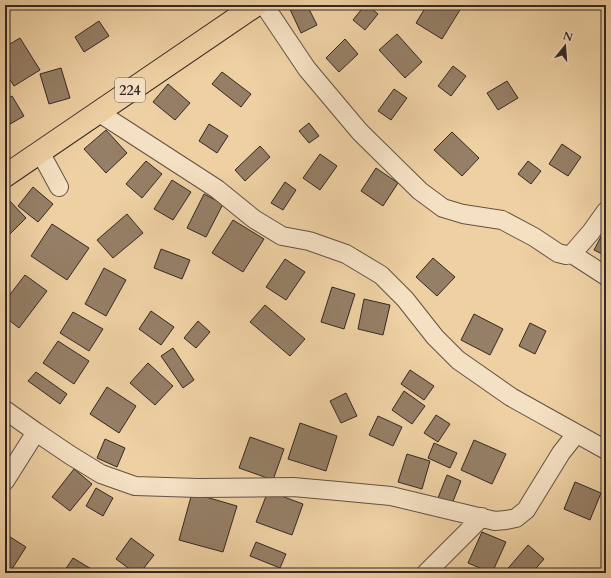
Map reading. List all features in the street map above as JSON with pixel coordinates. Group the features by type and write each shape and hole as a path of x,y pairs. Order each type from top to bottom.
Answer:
{"main road":[{"name":"224","path":"5,176 256,5"}],"street":[{"path":"264,5 306,69 360,132 420,191 443,208 463,214 502,220 534,237 558,253 566,255 572,254 606,210"},
{"path":"98,112 217,189 254,219 282,236 310,241 346,254 381,275 405,299 435,337 458,360 511,397 606,450"},
{"path":"40,152 59,187"},
{"path":"572,254 606,276"},
{"path":"5,410 70,456 102,474 135,486 198,488 294,487 391,496 495,521 516,518 526,510 560,453 576,434"},
{"path":"5,481 36,432"},
{"path":"426,573 482,518"}],"building":[{"path":"288,5 307,5 317,25 301,33"},
{"path":"365,5 378,14 365,30 353,20"},
{"path":"427,5 463,5 442,39 416,23"},
{"path":"99,21 109,36 84,52 75,37"},
{"path":"397,34 422,62 405,78 379,50"},
{"path":"20,38 40,70 14,86 5,72 5,47"},
{"path":"345,39 358,54 339,72 326,58"},
{"path":"453,66 466,76 451,96 438,86"},
{"path":"61,68 70,98 49,104 40,74"},
{"path":"222,72 251,94 241,107 212,84"},
{"path":"507,81 518,98 498,110 487,93"},
{"path":"168,84 190,103 175,120 153,102"},
{"path":"394,89 407,98 391,120 378,111"},
{"path":"12,96 24,116 5,127 5,100"},
{"path":"309,123 319,136 309,143 299,131"},
{"path":"209,124 228,136 217,153 199,141"},
{"path":"106,130 127,153 106,173 84,149"},
{"path":"452,132 479,158 462,176 434,150"},
{"path":"562,144 581,157 568,176 549,164"},
{"path":"260,146 270,157 245,181 235,170"},
{"path":"320,154 337,166 320,190 303,178"},
{"path":"146,161 162,174 142,198 126,184"},
{"path":"528,161 541,171 531,184 518,174"},
{"path":"376,168 398,183 383,206 361,191"},
{"path":"172,180 191,192 173,220 154,209"},
{"path":"285,182 296,190 283,210 271,203"},
{"path":"33,187 53,204 38,222 18,206"},
{"path":"204,194 223,204 206,237 187,228"},
{"path":"6,197 26,218 5,239 5,198"},
{"path":"127,214 143,233 113,258 97,240"},
{"path":"233,220 264,239 243,272 212,253"},
{"path":"52,224 89,248 67,280 31,256"},
{"path":"606,227 606,256 594,250"},
{"path":"161,249 190,260 182,279 154,268"},
{"path":"433,258 455,277 437,296 416,277"},
{"path":"285,259 305,272 286,300 266,287"},
{"path":"104,268 126,280 106,316 85,304"},
{"path":"25,275 47,291 19,328 5,317 5,301"},
{"path":"332,287 355,294 344,329 321,322"},
{"path":"364,299 390,305 383,335 358,329"},
{"path":"265,305 305,339 290,356 250,322"},
{"path":"151,311 174,327 161,345 139,329"},
{"path":"73,312 103,329 89,351 60,333"},
{"path":"474,314 503,329 490,355 461,340"},
{"path":"198,321 210,332 196,348 184,338"},
{"path":"530,323 546,331 535,354 519,346"},
{"path":"58,341 89,361 74,384 43,363"},
{"path":"173,348 194,380 183,388 161,356"},
{"path":"148,363 173,386 155,405 130,383"},
{"path":"410,370 434,386 424,400 401,384"},
{"path":"36,372 67,394 60,404 28,381"},
{"path":"107,387 136,406 119,433 90,414"},
{"path":"404,391 425,406 412,424 392,410"},
{"path":"346,393 357,416 341,423 330,401"},
{"path":"436,415 450,424 438,442 424,433"},
{"path":"378,416 402,427 393,446 369,435"},
{"path":"300,423 337,436 326,471 288,459"},
{"path":"250,437 284,449 273,480 239,468"},
{"path":"105,439 125,448 117,467 97,458"},
{"path":"474,440 506,454 492,484 461,470"},
{"path":"434,443 457,453 450,468 428,458"},
{"path":"407,454 430,461 422,489 398,482"},
{"path":"74,469 92,484 70,511 52,497"},
{"path":"447,475 461,481 452,504 438,498"},
{"path":"575,482 601,493 590,520 564,509"},
{"path":"96,488 113,498 103,516 86,506"},
{"path":"268,491 303,504 292,535 256,522"},
{"path":"192,493 237,506 223,552 179,540"},
{"path":"482,532 506,542 492,573 468,563"},
{"path":"7,535 26,547 10,572 5,568 5,538"},
{"path":"131,538 154,555 140,573 135,573 116,559"},
{"path":"256,542 286,554 280,568 250,556"},
{"path":"528,545 544,559 532,573 504,573"},
{"path":"73,558 98,573 63,573"}]}
